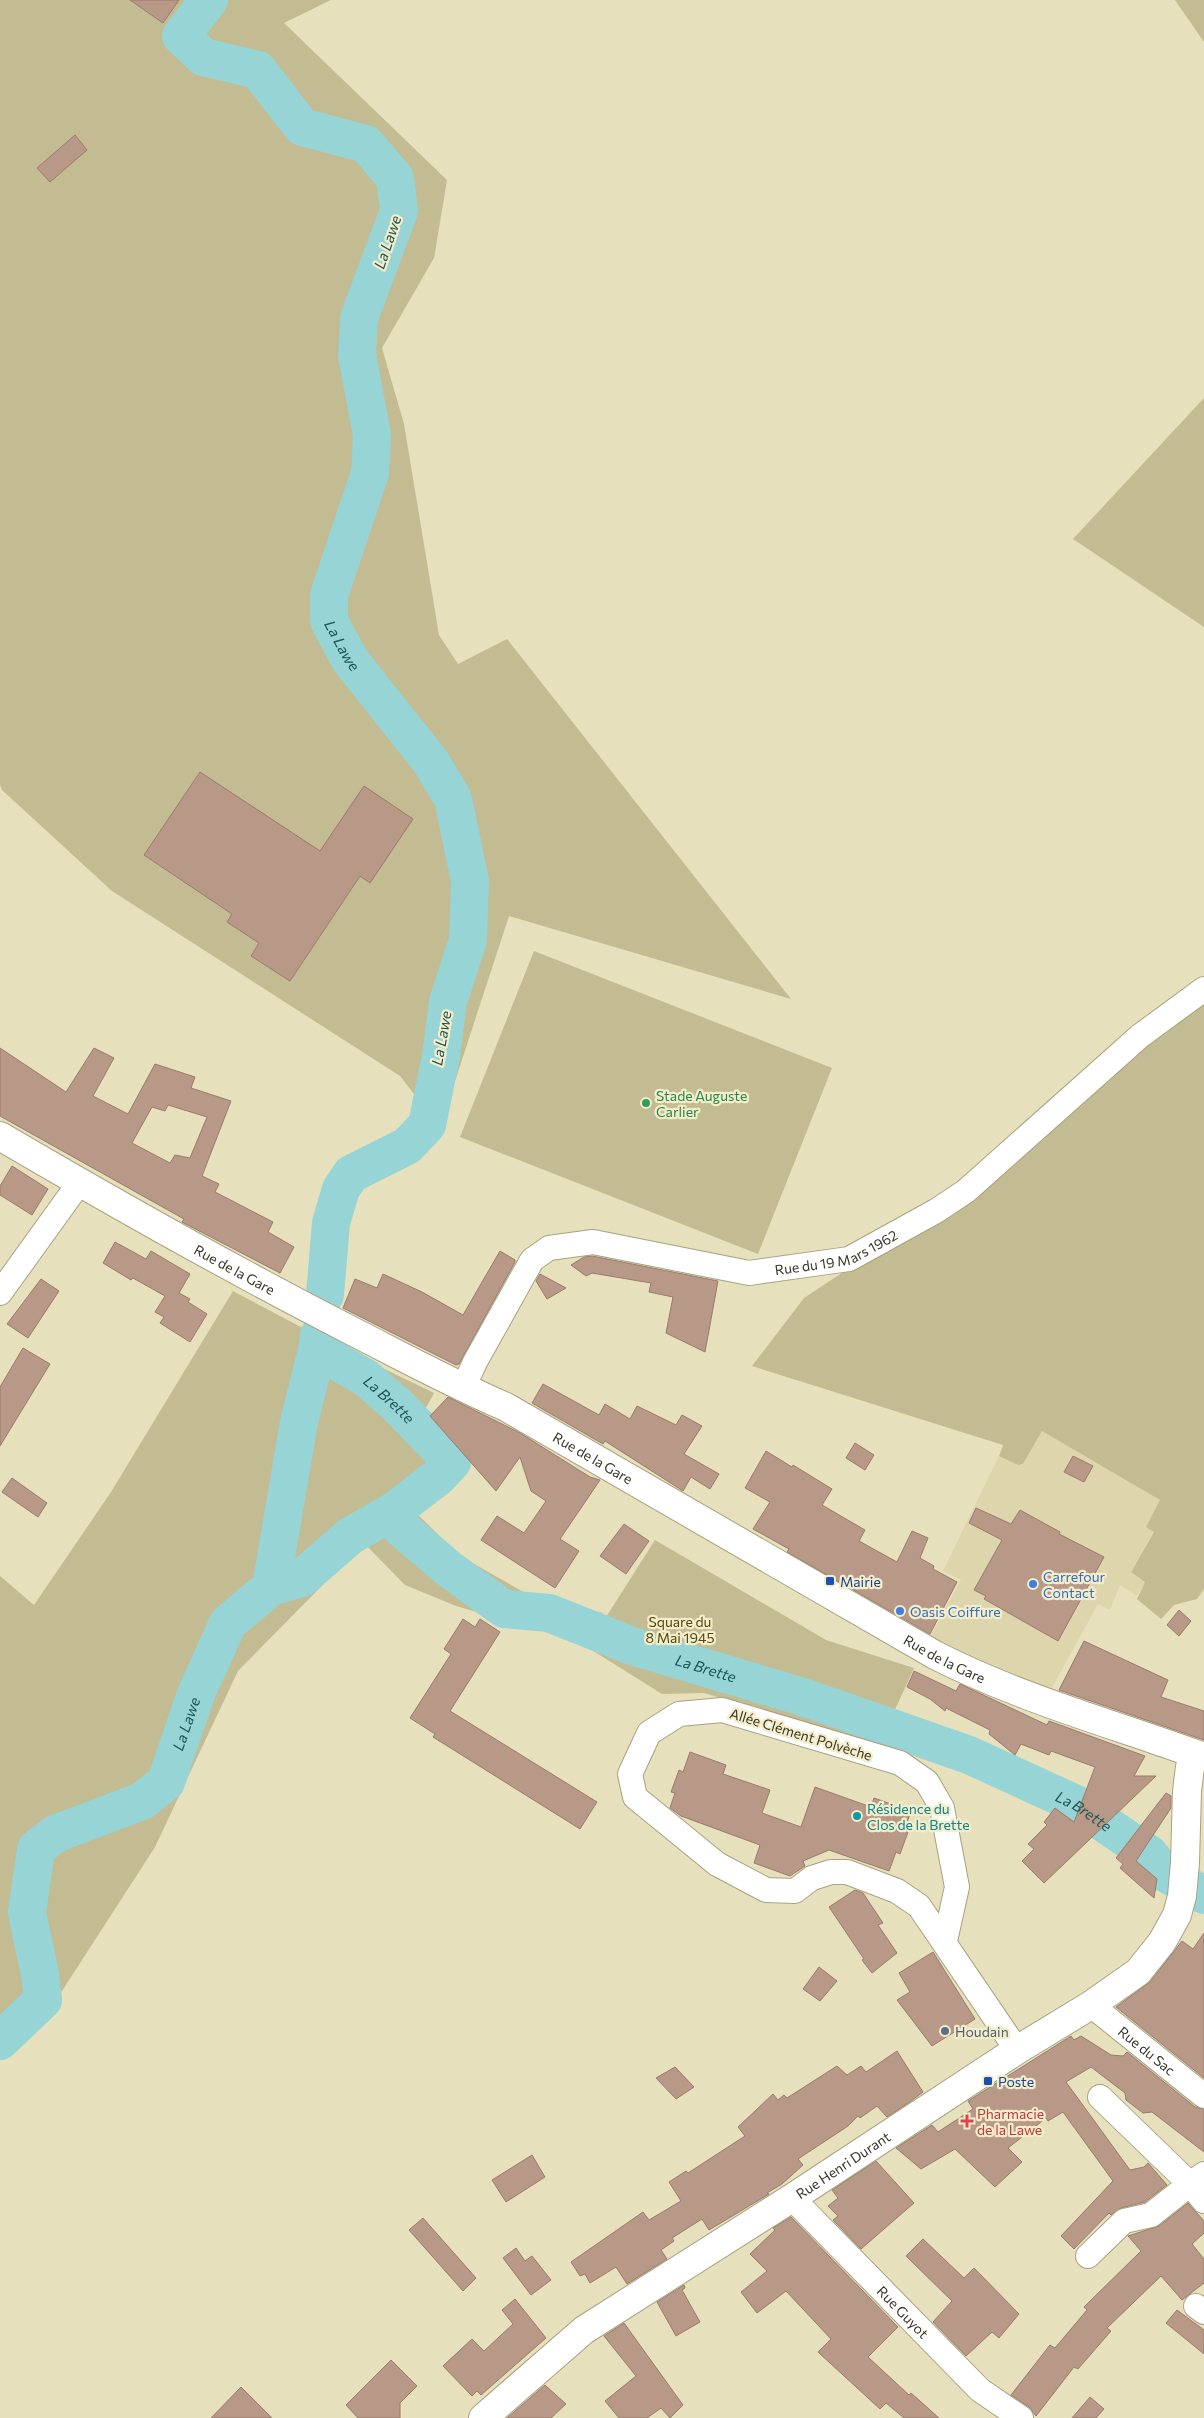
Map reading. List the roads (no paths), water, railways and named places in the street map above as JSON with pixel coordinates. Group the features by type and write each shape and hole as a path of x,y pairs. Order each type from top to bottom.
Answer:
{"main road":[{"name":"Rue de la Gare","path":"0,1136 127,1211 262,1284 463,1388 506,1407 824,1593 961,1668 1040,1701 1201,1756"},
{"name":"Rue Henri Durant","path":"483,2418 584,2330 792,2198 1138,1972 1162,1942 1176,1915 1183,1885 1187,1791 1190,1768 1201,1756"}],"street":[{"name":"Rue du 19 Mars 1962","path":"463,1388 475,1362 532,1260 549,1248 593,1242 749,1274 849,1259 936,1211 966,1192 1140,1036 1204,989"},
{"path":"0,1293 80,1182"},
{"name":"Allée Clément Polvèche","path":"945,1941 958,1887 942,1808 926,1782 900,1763 722,1710 679,1714 648,1733 630,1774 635,1796 717,1864 766,1890 795,1891 812,1878 831,1872 847,1872 897,1891 919,1906 945,1941 1017,2050"},
{"name":"Rue du Sac","path":"1090,2005 1204,2096"},
{"path":"1088,2256 1124,2221 1151,2215 1199,2186 1100,2097"},
{"name":"Rue Guyot","path":"792,2198 980,2390 1021,2418"}],"waterway":[{"name":"La Lawe","path":"209,0 181,36 203,57 258,70 302,127 366,144 395,178 399,211 359,318 357,355 372,435 370,473 329,595 329,621 350,660 431,762 453,799 470,881 468,940 448,1002 441,1056 427,1125 407,1146 351,1174 341,1189 331,1223 325,1295"},
{"name":"La Lawe","path":"0,2041 43,2000 40,1974 27,1913 36,1849 55,1834 142,1801 166,1782 196,1694 228,1623 271,1587 299,1422 319,1335"},
{"name":"La Brette","path":"317,1350 366,1378 398,1406 452,1462 438,1477 394,1511 401,1528 449,1569 504,1609 549,1613 632,1646 803,1697 969,1755 1076,1804 1149,1854 1165,1873 1204,1895"},
{"path":"271,1587 302,1578 350,1536 394,1511"}],"place":[{"name":"Stade Auguste Carlier","path":"646,1103"},
{"name":"Mairie","path":"830,1581"},
{"name":"Carrefour Contact","path":"1033,1584"},
{"name":"Oasis Coiffure","path":"900,1611"},
{"name":"Résidence du Clos de la Brette","path":"857,1816"},
{"name":"Houdain","path":"945,2031"},
{"name":"Poste","path":"988,2081"},
{"name":"Pharmacie de la Lawe","path":"967,2121"}],"park label":[{"name":"Square du 8 Mai 1945","path":"680,1629"}]}
